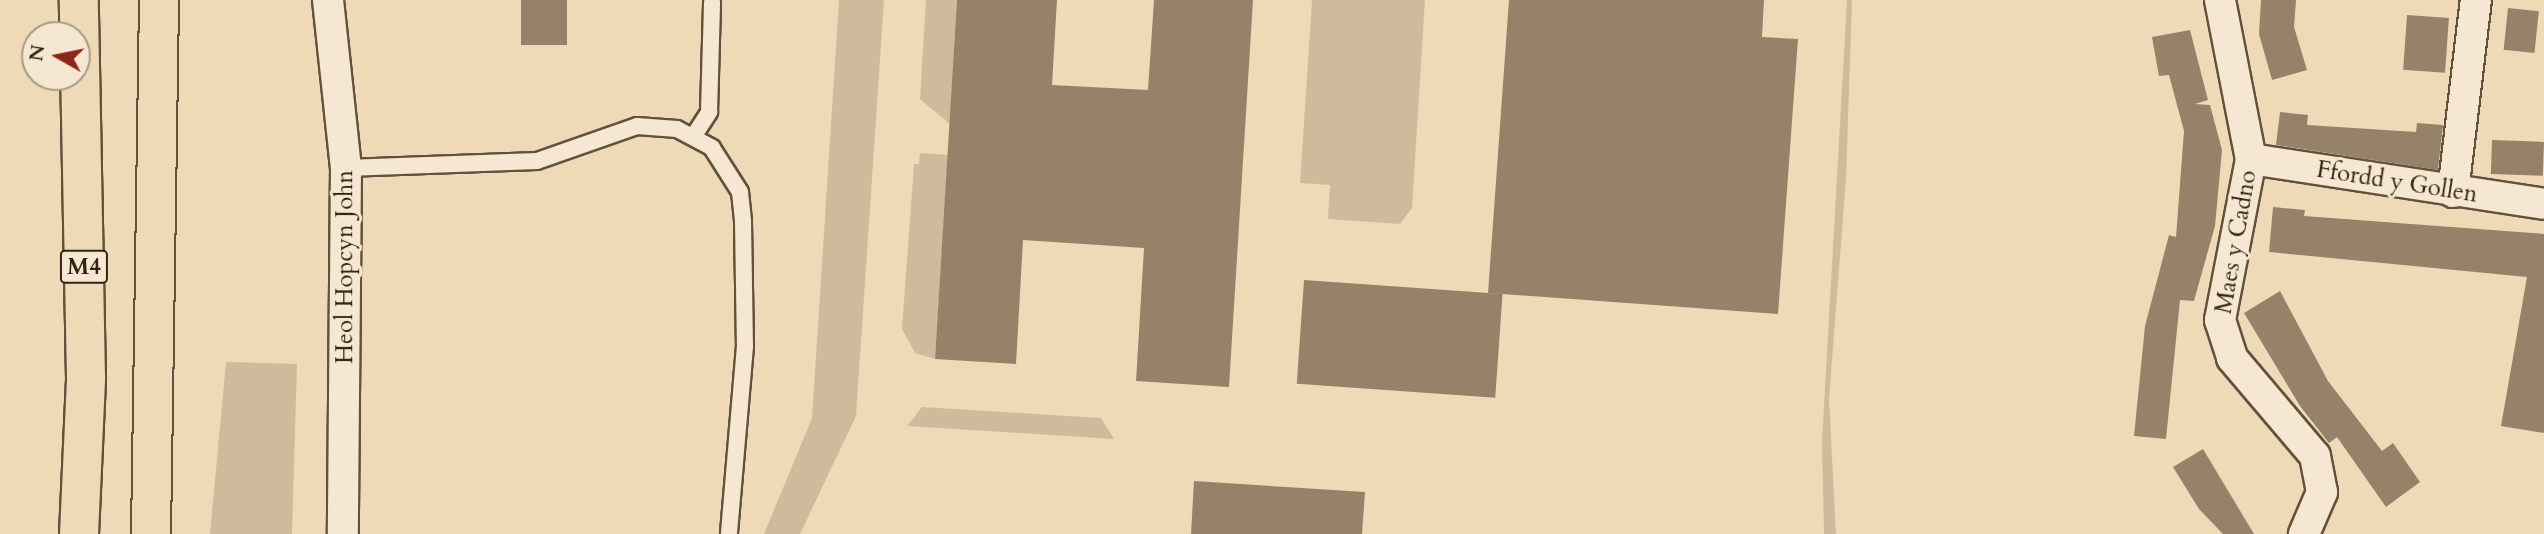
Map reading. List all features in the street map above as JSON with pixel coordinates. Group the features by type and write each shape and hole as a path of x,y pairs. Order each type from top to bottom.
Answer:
{"highway":[{"name":"M4","path":"79,0 86,378 79,534"},
{"path":"151,534 159,0"}],"street":[{"name":"Heol Hopcyn John","path":"328,0 346,168 343,534"},
{"name":"Maes y Cadno","path":"2220,0 2251,159 2220,320 2232,358 2315,456 2322,492 2312,532"},
{"path":"2453,192 2476,0"},
{"name":"Ffordd y Gollen","path":"2251,159 2544,204"}],"lane":[{"path":"693,137 709,112 712,2"},
{"path":"346,168 537,161 637,126 677,129 693,137 728,168 743,222 745,346 729,534"}],"shaded area":[{"path":"839,0 884,0 856,416 800,534 764,534 812,418"},
{"path":"926,0 957,0 950,124 920,99"},
{"path":"1312,0 1425,0 1412,208 1400,224 1328,219 1330,185 1300,183"},
{"path":"1847,0 1852,0 1846,179 1829,399 1836,534 1824,534 1822,441"},
{"path":"920,153 948,155 935,359 915,353 902,329 914,164 919,164"},
{"path":"226,362 297,364 292,534 210,534"},
{"path":"922,407 1101,418 1114,439 907,426"}],"building":[{"path":"521,0 567,0 567,45 521,45"},
{"path":"957,0 1057,0 1052,85 1148,90 1154,0 1253,0 1229,387 1136,381 1144,248 1023,240 1016,364 935,359"},
{"path":"1509,0 1764,0 1762,37 1798,39 1778,314 1488,293"},
{"path":"2261,0 2296,0 2294,27 2307,70 2272,80 2259,34"},
{"path":"2508,8 2539,11 2534,53 2504,50"},
{"path":"2407,15 2449,18 2445,73 2403,70"},
{"path":"2190,30 2208,100 2195,104 2210,105 2222,150 2215,226 2194,301 2180,300 2166,439 2134,436 2145,326 2169,235 2176,237 2184,131 2169,75 2159,76 2152,37"},
{"path":"2280,112 2308,115 2307,125 2416,132 2417,123 2443,125 2438,170 2276,145"},
{"path":"2492,140 2544,142 2543,176 2491,174"},
{"path":"2273,207 2305,210 2304,216 2544,234 2544,433 2501,426 2527,277 2269,252"},
{"path":"1304,280 1503,294 1495,398 1297,384"},
{"path":"2280,291 2328,381 2382,451 2393,443 2420,482 2386,507 2337,437 2329,443 2300,406 2244,313"},
{"path":"2203,449 2254,534 2223,534 2199,509 2173,467"},
{"path":"1194,481 1365,492 1362,534 1191,534"}]}
